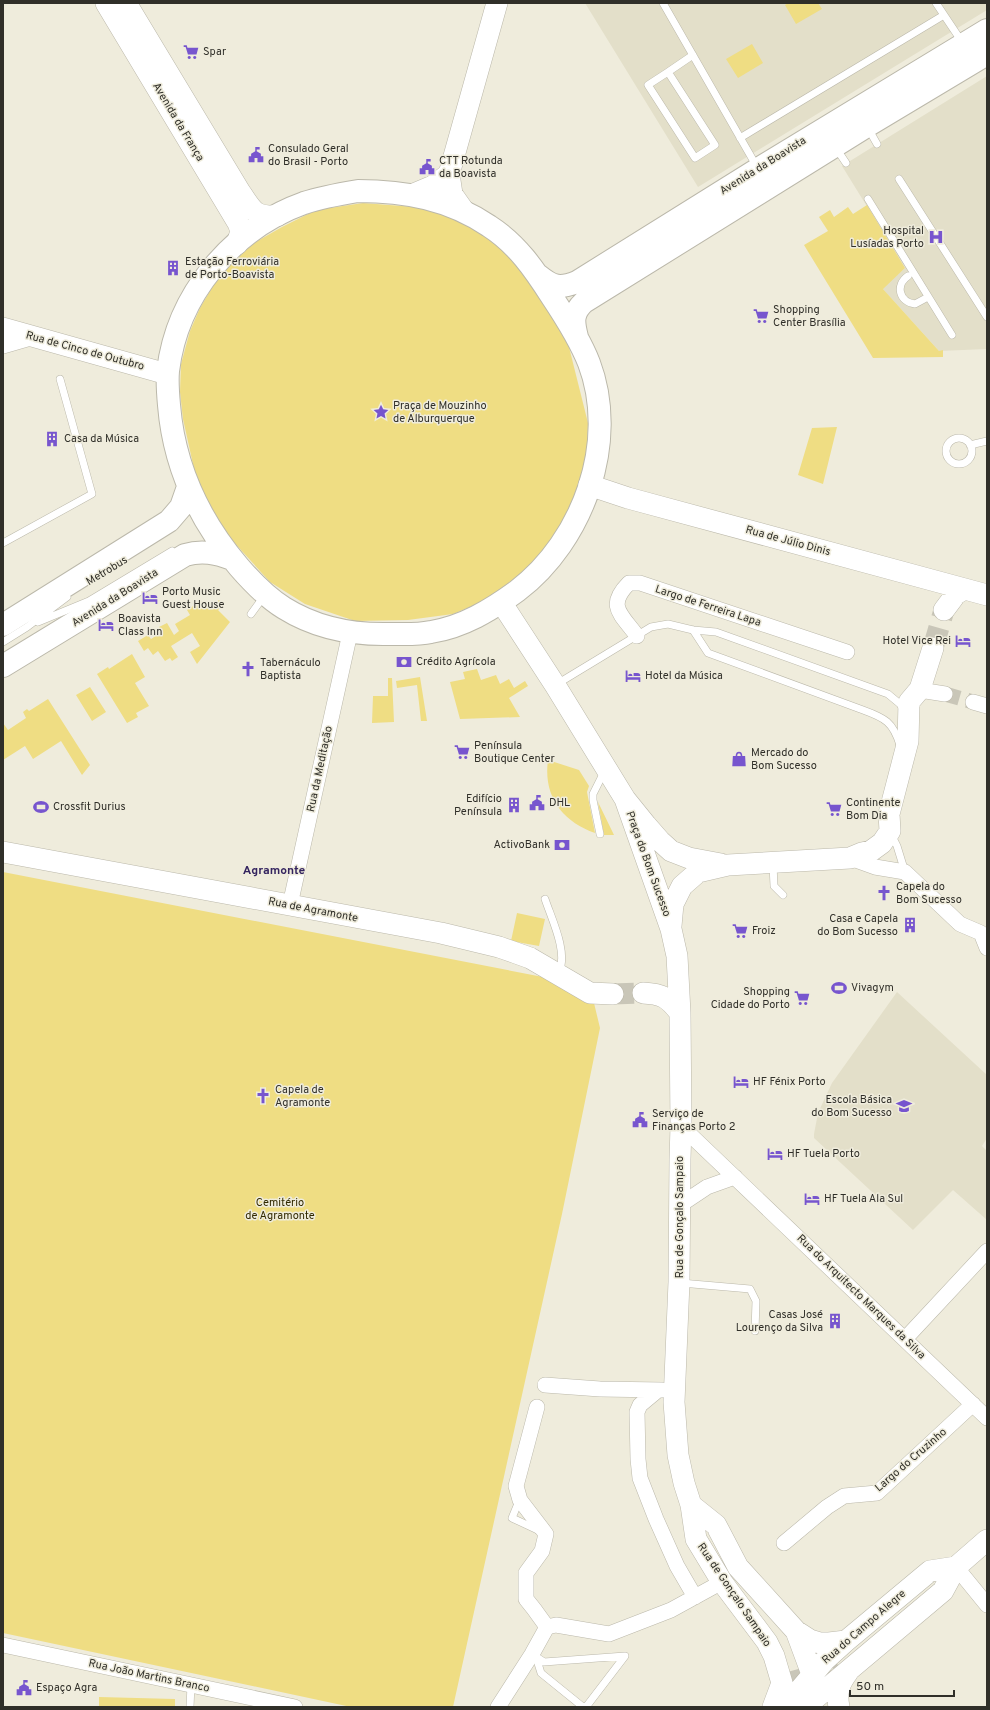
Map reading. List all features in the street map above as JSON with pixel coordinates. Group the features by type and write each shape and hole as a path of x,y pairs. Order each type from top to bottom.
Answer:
{"main road":[{"name":"Avenida da França","path":"106,3 238,223 241,232 237,244"},
{"path":"464,212 452,194 449,174 497,3"},
{"name":"Avenida da França","path":"128,4 240,192 255,213 263,216 277,216"},
{"name":"Avenida da Boavista","path":"538,275 558,287 577,282 758,169 987,30"},
{"name":"Avenida da Boavista","path":"577,336 574,315 584,302 841,155 987,54"},
{"path":"414,194 433,186 449,174"},
{"path":"386,191 414,194 464,212 486,224 515,247 538,275 577,336 589,364 597,394 600,425 597,455 589,485 577,518 554,554 526,584 501,602 471,620 451,628 431,632 382,635 350,633 316,624 284,608 256,586 215,537 200,512 188,487 174,439 170,418 168,374 174,339 188,305 208,274 221,258 237,244 277,216 302,204 330,196 351,192 386,191"},
{"name":"Rua de Cinco de Outubro","path":"3,328 168,374"},
{"name":"Rua de Júlio Dinis","path":"589,485 628,498 987,595"},
{"path":"3,625 177,518 188,487"},
{"name":"Avenida da Boavista","path":"3,666 185,555 189,549 218,554 232,559"},
{"path":"944,610 951,600 964,589"},
{"name":"Praça do Bom Sucesso","path":"501,602 555,685 624,799 660,841 671,851 689,858 728,865"},
{"path":"850,858 871,851 882,843 890,831 889,814 908,741 909,702 920,689 933,648"},
{"name":"Praça do Bom Sucesso","path":"624,799 670,929"},
{"name":"Rua de Agramonte","path":"3,852 440,933 499,947 530,958 590,993 613,994"},
{"name":"Praça do Bom Sucesso","path":"670,929 673,904 682,886 698,872 728,865 850,858"},
{"name":"Rua de Gonçalo Sampaio","path":"670,929 677,956 680,1013 681,1126 679,1282 666,1390 675,1431 678,1455 691,1504 694,1536 722,1582 767,1642 774,1656 782,1683 773,1707"},
{"path":"643,992 662,996 667,999 680,1013"},
{"path":"691,1504 729,1574 776,1633 791,1670"},
{"name":"Rua de Gonçalo Sampaio","path":"691,1504 716,1525 738,1567 796,1631"},
{"name":"Rua do Campo Alegre","path":"785,1707 816,1696 843,1668 943,1591 956,1567 987,1540"},
{"name":"Rua do Campo Alegre","path":"816,1696 819,1666 846,1640 930,1571 956,1567"},
{"path":"796,1631 810,1640 820,1643 846,1640"},
{"path":"796,1631 816,1696"},
{"path":"840,1707 837,1695 843,1668"}],"street":[{"path":"3,346 34,337"},
{"name":"Largo de Ferreira Lapa","path":"637,636 616,608 617,598 629,583 640,583 847,652"},
{"name":"Rua da Meditação","path":"290,905 350,633"},
{"path":"926,691 944,694"},
{"path":"850,858 875,867 905,872 960,924 984,930 987,948"},
{"name":"Rua do Arquitecto Marques da Silva","path":"681,1126 712,1158 735,1177 987,1418"},
{"path":"680,1205 707,1187 735,1177"},
{"path":"905,1339 987,1251"},
{"path":"545,1385 600,1389 666,1390"},
{"path":"666,1390 640,1405 637,1412 640,1478 677,1566 695,1597"},
{"name":"Largo do Cruzinho","path":"784,1543 828,1507 844,1496 877,1493 973,1404"},
{"path":"537,1407 516,1486 520,1500 546,1534 542,1551 526,1573 526,1600 547,1627"},
{"path":"956,1567 987,1605"},
{"path":"547,1627 556,1625 609,1634 672,1610 722,1582"},
{"path":"498,1707 534,1656 547,1627"},
{"name":"Rua João Martins Branco","path":"3,1645 295,1707"}],"lane":[{"path":"664,3 758,169"},
{"path":"936,3 963,44"},
{"path":"740,138 944,15"},
{"path":"668,72 715,145 695,158 648,85 693,55"},
{"path":"899,179 987,317"},
{"path":"868,199 952,335"},
{"path":"908,276 901,283 900,293 905,301 915,304 928,297"},
{"path":"3,543 92,494 60,378"},
{"path":"970,445 987,441"},
{"name":"Metrobus","path":"27,627 89,601 157,558 189,549"},
{"name":"Metrobus","path":"3,642 27,627 75,591"},
{"path":"251,614 259,603"},
{"name":"Largo de Ferreira Lapa","path":"555,685 651,627 668,624 693,630 716,632 888,694 900,704 909,717"},
{"path":"693,630 708,653 887,720 893,728 904,759"},
{"path":"600,834 593,794 606,768"},
{"path":"890,831 897,846 905,872"},
{"path":"772,862 774,886 783,895"},
{"path":"545,899 562,950 563,959 558,974"},
{"path":"679,1282 750,1289 756,1301 755,1331"},
{"path":"534,1656 542,1673 583,1707"},
{"path":"534,1656 544,1662 625,1656 586,1707"},
{"path":"190,1707 191,1685"}],"shaded area":[{"path":"585,3 987,3 987,10 698,187"},
{"name":"Hospital Lusíadas Porto","path":"987,76 987,349 939,351 882,288 905,268 842,166"},
{"name":"Escola Básica do Bom Sucesso","path":"897,992 987,1075 987,1138 982,1146 987,1151 987,1220 953,1190 913,1230 814,1138 818,1113 832,1083"}],"green space":[{"path":"788,3 818,3 822,9 796,24 785,5"},
{"path":"752,44 763,63 738,78 726,59"},
{"name":"Praça de Mouzinho de Alburquerque","path":"363,203 415,207 439,211 505,242 567,339 588,423 587,447 583,471 576,496 562,528 530,569 489,599 453,614 408,620 355,621 305,604 270,582 230,538 215,517 202,491 194,469 183,419 180,392 181,364 190,331 200,308 214,284 232,263 254,243 282,227 316,210"},
{"path":"867,205 905,268 883,289 939,351 943,350 943,357 873,358 804,245 828,231 819,217 830,210 834,217 848,207 853,214"},
{"path":"837,427 823,484 798,475 812,428"},
{"path":"219,600 223,605 218,610 230,622 197,664 190,652 200,646 192,633 171,646 178,657 172,661 170,658 165,661 158,651 153,655 148,648 144,651 138,641 148,635 151,639 162,632 159,627 167,623 174,635 179,631 175,624 190,615 187,610 201,601 209,610"},
{"path":"132,654 145,677 135,683 149,706 136,713 138,717 127,723 97,674 108,667 109,669"},
{"path":"477,669 481,680 496,675 500,684 509,679 514,688 525,681 528,686 509,698 520,717 460,719 450,682 465,679 463,672"},
{"path":"420,677 427,721 421,721 417,685 397,688 396,681"},
{"path":"388,678 392,678 394,722 372,723 373,696 388,696"},
{"path":"90,687 106,712 92,721 76,695"},
{"path":"48,699 90,765 82,775 61,741 33,759 25,746 3,760 3,723 8,730 26,718 23,712 27,709 29,711"},
{"path":"548,760 579,770 589,786 587,792 595,833 573,822 557,806 549,785 547,773"},
{"path":"598,802 614,835 604,835"},
{"name":"Cemitério de Agramonte","path":"3,872 548,978 594,1003 600,1028 562,1214 453,1707 351,1707 3,1633"},
{"path":"517,913 545,919 539,946 511,941"},
{"path":"99,1697 175,1699 175,1707 99,1707"}],"tunnel":[{"path":"933,648 944,610"},
{"path":"945,694 973,702"},
{"path":"613,994 643,993"},
{"path":"819,1696 827,1677 837,1664"},
{"path":"791,1671 801,1707"}],"place":[{"name":"Spar","path":"191,52"},
{"name":"Consulado Geral do Brasil - Porto","path":"256,155"},
{"name":"CTT Rotunda da Boavista","path":"427,167"},
{"name":"Hospital Lusíadas Porto","path":"936,237"},
{"name":"Estação Ferroviária de Porto-Boavista","path":"173,268"},
{"name":"Shopping Center Brasília","path":"761,316"},
{"name":"Praça de Mouzinho de Alburquerque","path":"381,412"},
{"name":"Casa da Música","path":"52,439"},
{"name":"Porto Music Guest House","path":"150,598"},
{"name":"Boavista Class Inn","path":"106,625"},
{"name":"Hotel Vice Rei","path":"963,641"},
{"name":"Crédito Agrícola","path":"404,662"},
{"name":"Tabernáculo Baptista","path":"248,669"},
{"name":"Hotel da Música","path":"633,676"},
{"name":"Península Boutique Center","path":"462,752"},
{"name":"Mercado do Bom Sucesso","path":"739,759"},
{"name":"DHL","path":"537,803"},
{"name":"Edifício Península","path":"514,805"},
{"name":"Crossfit Durius","path":"41,807"},
{"name":"Continente Bom Dia","path":"834,809"},
{"name":"ActivoBank","path":"562,845"},
{"name":"Capela do Bom Sucesso","path":"884,893"},
{"name":"Casa e Capela do Bom Sucesso","path":"910,925"},
{"name":"Froiz","path":"740,931"},
{"name":"Vivagym","path":"839,988"},
{"name":"Shopping Cidade do Porto","path":"802,998"},
{"name":"HF Fénix Porto","path":"741,1082"},
{"name":"Capela de Agramonte","path":"263,1096"},
{"name":"Escola Básica do Bom Sucesso","path":"904,1106"},
{"name":"Serviço de Finanças Porto 2","path":"640,1120"},
{"name":"HF Tuela Porto","path":"775,1154"},
{"name":"HF Tuela Ala Sul","path":"812,1199"},
{"name":"Casas José Lourenço da Silva","path":"835,1321"},
{"name":"Espaço Agra","path":"24,1688"}],"district":[{"name":"Agramonte","path":"274,871"}]}
